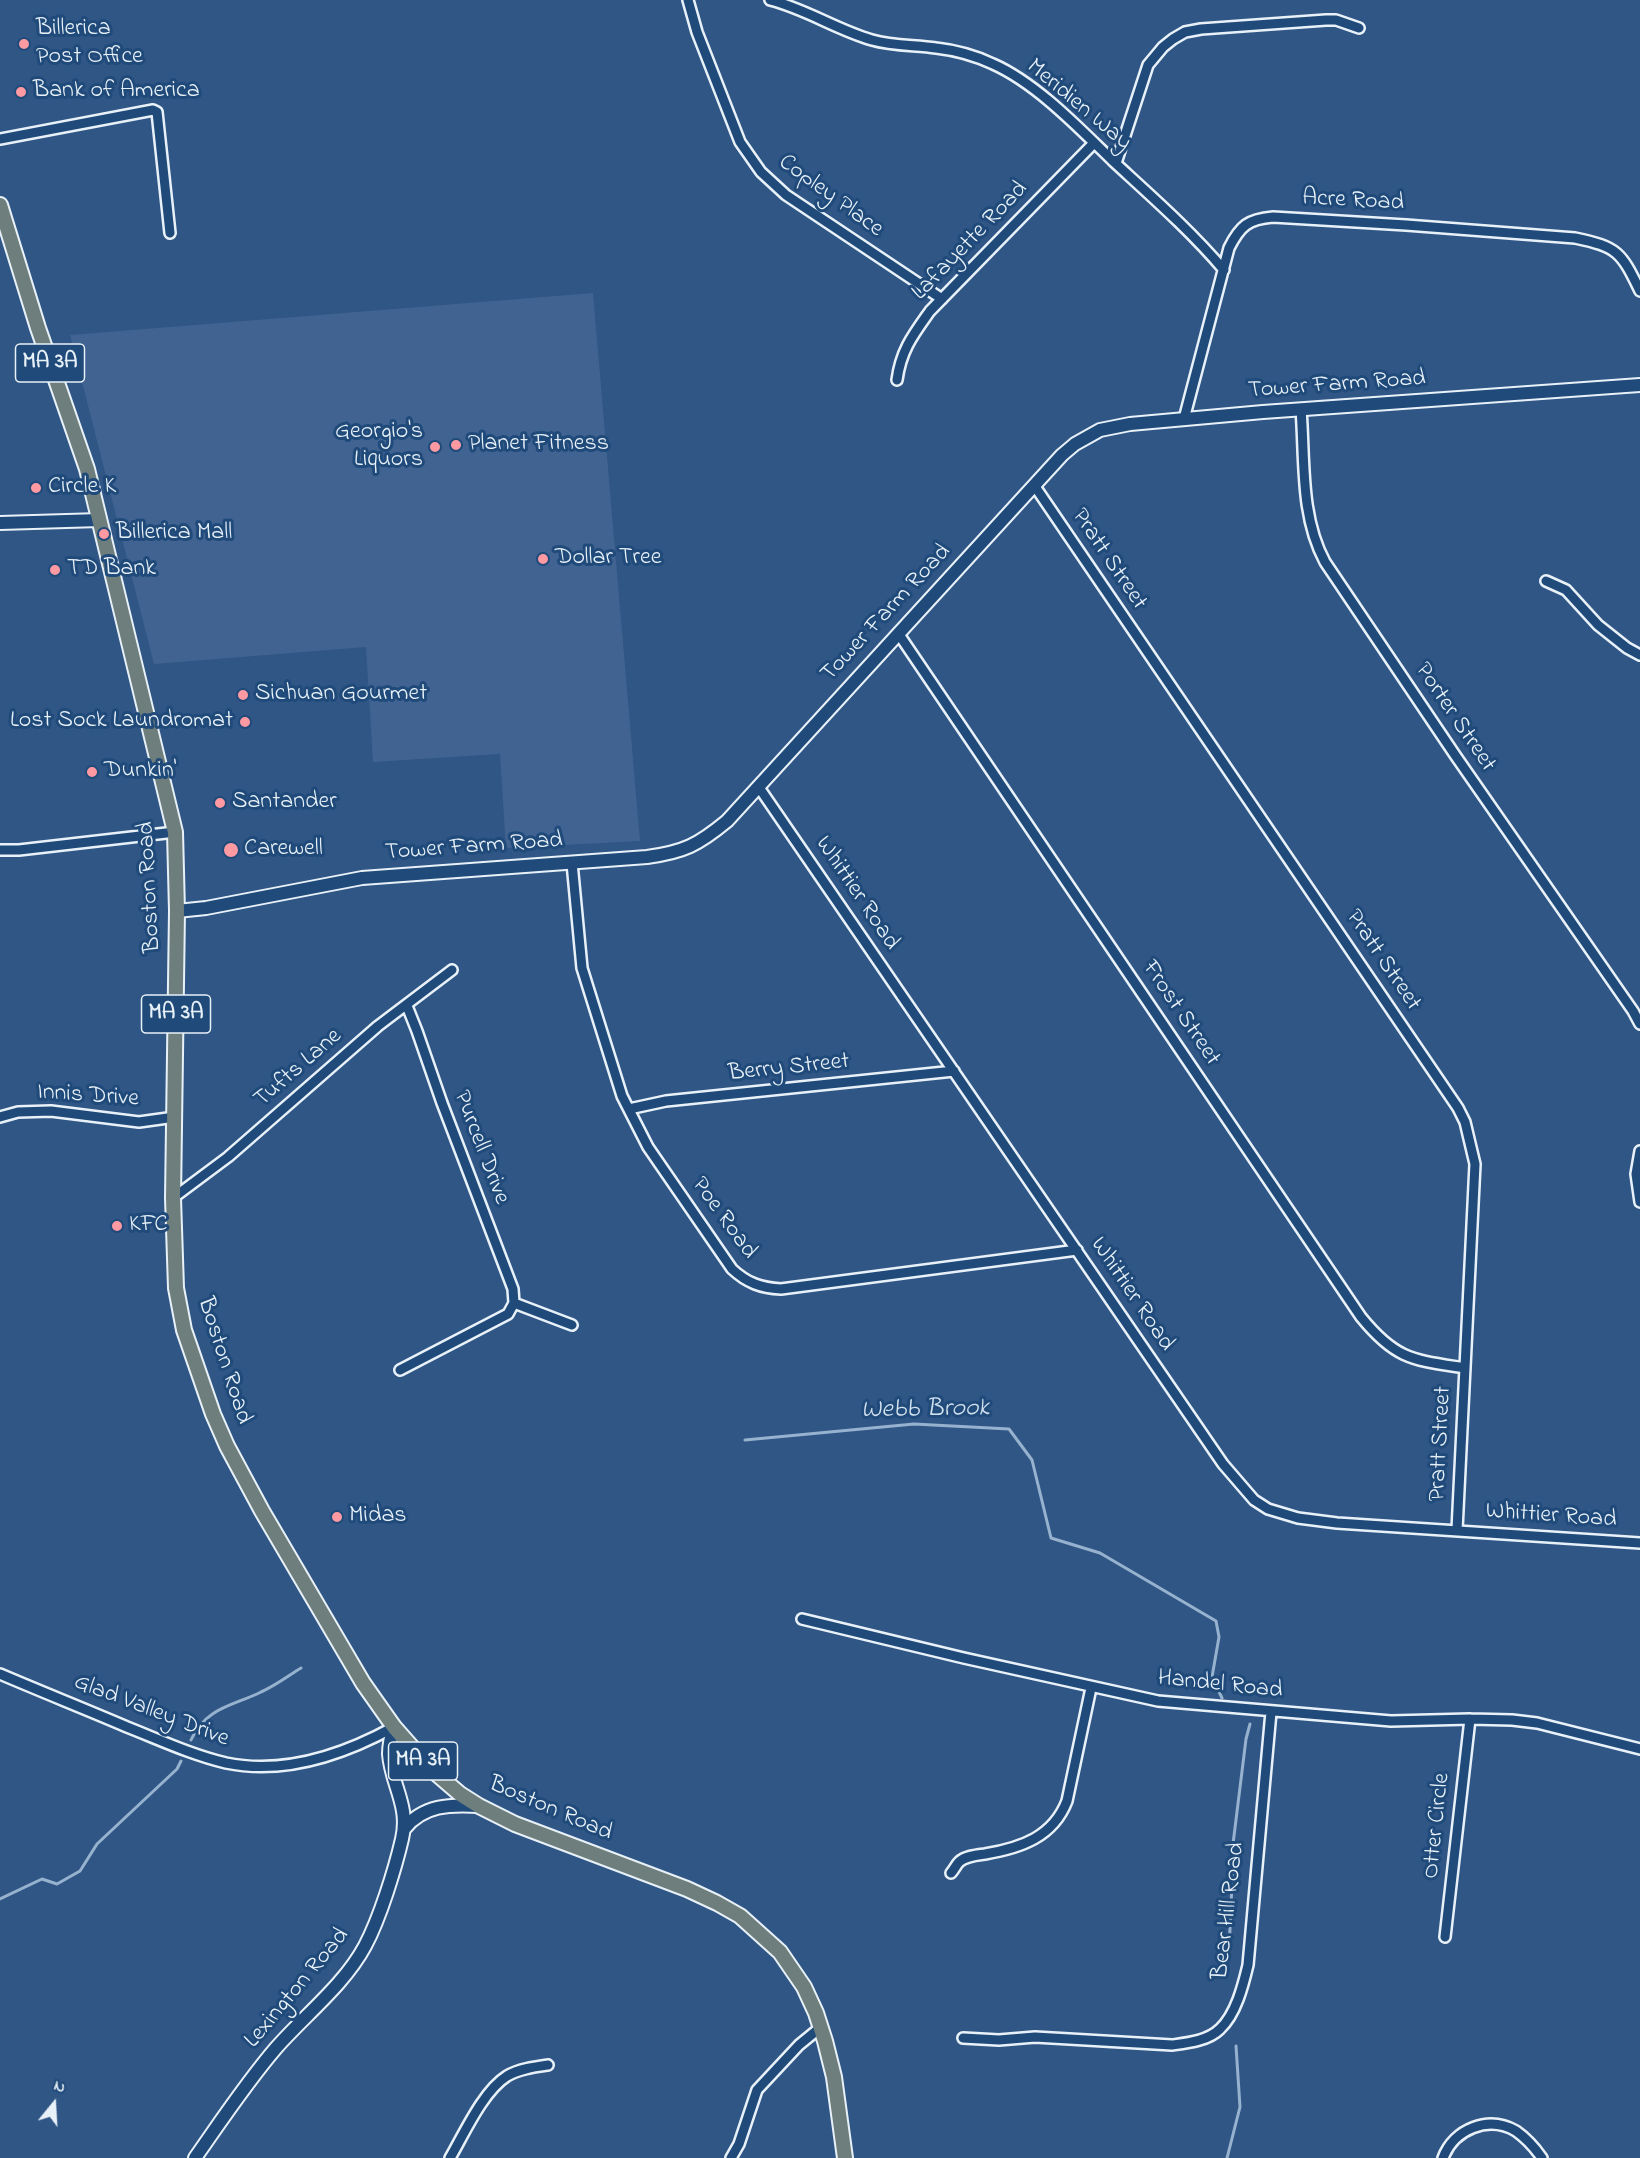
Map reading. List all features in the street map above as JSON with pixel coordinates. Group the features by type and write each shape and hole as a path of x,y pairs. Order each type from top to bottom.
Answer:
{"main road":[{"name":"Boston Road","path":"0,204 38,328 87,469 175,832 177,911 173,1198 176,1288 184,1330 213,1414 227,1446 262,1511 353,1666 394,1727 431,1769 460,1794 479,1806 533,1832 687,1889 740,1916 780,1952 804,1987 821,2027 834,2077 845,2158"}],"street":[{"name":"Copley Place","path":"688,0 697,32 740,142 761,172 786,195 942,299"},
{"name":"Meridien Way","path":"770,0 806,12 875,41 938,48 994,64 1024,82 1094,143 1199,240 1224,270"},
{"path":"1116,163 1148,65 1163,47 1185,32 1326,20 1336,20 1359,28"},
{"path":"0,139 58,127 157,112 170,233"},
{"name":"Lafayette Road","path":"897,380 899,362 910,338 930,311 1094,143"},
{"name":"Acre Road","path":"1184,419 1229,248 1240,229 1255,219 1273,217 1407,225 1583,240 1602,244 1618,254 1626,262 1640,291"},
{"name":"Tower Farm Road","path":"177,911 206,908 362,878 646,857 683,850 697,844 727,821 1034,485 1075,444 1100,430 1130,424 1301,409 1640,385"},
{"name":"Porter Street","path":"1301,409 1308,514 1315,543 1325,562 1640,1024"},
{"name":"Pratt Street","path":"1034,485 1465,1122 1474,1164 1457,1530"},
{"path":"0,523 100,520"},
{"path":"1546,581 1566,590 1599,625 1627,648 1640,655"},
{"name":"Frost Street","path":"898,633 1361,1317 1380,1339 1405,1356 1465,1368"},
{"name":"Whittier Road","path":"758,786 1223,1464 1254,1500 1268,1509 1298,1518 1336,1523 1640,1543"},
{"path":"0,850 19,850 175,832"},
{"name":"Poe Road","path":"572,862 582,968 614,1073 628,1109 648,1147 732,1269 742,1279 765,1288 781,1289 1077,1250"},
{"name":"Tufts Lane","path":"173,1198 228,1157 378,1026 452,970"},
{"name":"Purcell Drive","path":"407,1006 513,1289 514,1303"},
{"name":"Berry Street","path":"628,1109 666,1101 954,1071"},
{"name":"Innis Drive","path":"0,1117 18,1113 51,1111 139,1122 175,1116"},
{"path":"1640,1151 1636,1174 1640,1202"},
{"path":"400,1370 508,1314 514,1303 572,1325"},
{"name":"Handel Road","path":"802,1619 1091,1688 1158,1701 1391,1721 1470,1719 1538,1723 1640,1749"},
{"name":"Glad Valley Drive","path":"0,1674 179,1748 228,1763 274,1766 317,1759 356,1746 394,1727"},
{"path":"951,1873 960,1860 1022,1845 1042,1835 1062,1814 1067,1801 1091,1688"},
{"name":"Bear Hill Road","path":"963,2038 999,2040 1035,2037 1172,2045 1193,2042 1220,2029 1237,2004 1248,1965 1271,1712"},
{"name":"Otter Circle","path":"1445,1937 1470,1719"},
{"name":"Lexington Road","path":"195,2158 266,2060 339,1982 365,1947 382,1905 404,1829 404,1808 389,1754 394,1727"},
{"path":"404,1829 418,1815 427,1811 453,1805 479,1806"},
{"path":"731,2158 739,2145 757,2090 799,2045 821,2027"},
{"path":"450,2158 482,2104 497,2085 516,2072 548,2065"},
{"path":"1443,2158 1452,2142 1464,2132 1478,2126 1493,2124 1515,2131 1527,2140 1542,2158"}],"shaded area":[{"name":"Billerica Mall","path":"593,293 640,841 506,848 500,754 373,762 366,647 154,664 70,335"}],"waterway":[{"name":"Webb Brook","path":"745,1440 914,1424 1009,1429 1032,1460 1051,1538 1100,1553 1216,1621 1219,1637 1212,1677 1222,1698"},
{"path":"191,1740 197,1729 212,1714 266,1690 301,1668"},
{"name":"Webb Brook","path":"1233,1844 1246,1739 1250,1724"},
{"path":"0,1899 42,1879 57,1884 80,1871 97,1844 177,1769 181,1761"},
{"name":"Webb Brook","path":"1229,1952 1233,1860"},
{"name":"Webb Brook","path":"1227,2158 1240,2107 1236,2046"}],"place":[{"name":"Billerica Post Office","path":"24,44"},
{"name":"Bank of America","path":"21,92"},
{"name":"Planet Fitness","path":"456,445"},
{"name":"Georgio's Liquors","path":"435,447"},
{"name":"Circle K","path":"36,488"},
{"name":"Billerica Mall","path":"104,534"},
{"name":"Dollar Tree","path":"543,559"},
{"name":"TD Bank","path":"55,570"},
{"name":"Sichuan Gourmet","path":"243,695"},
{"name":"Lost Sock Laundromat","path":"245,722"},
{"name":"Dunkin'","path":"92,772"},
{"name":"Santander","path":"220,803"},
{"name":"Carewell","path":"231,850"},
{"name":"KFC","path":"117,1226"},
{"name":"Midas","path":"337,1517"}]}
